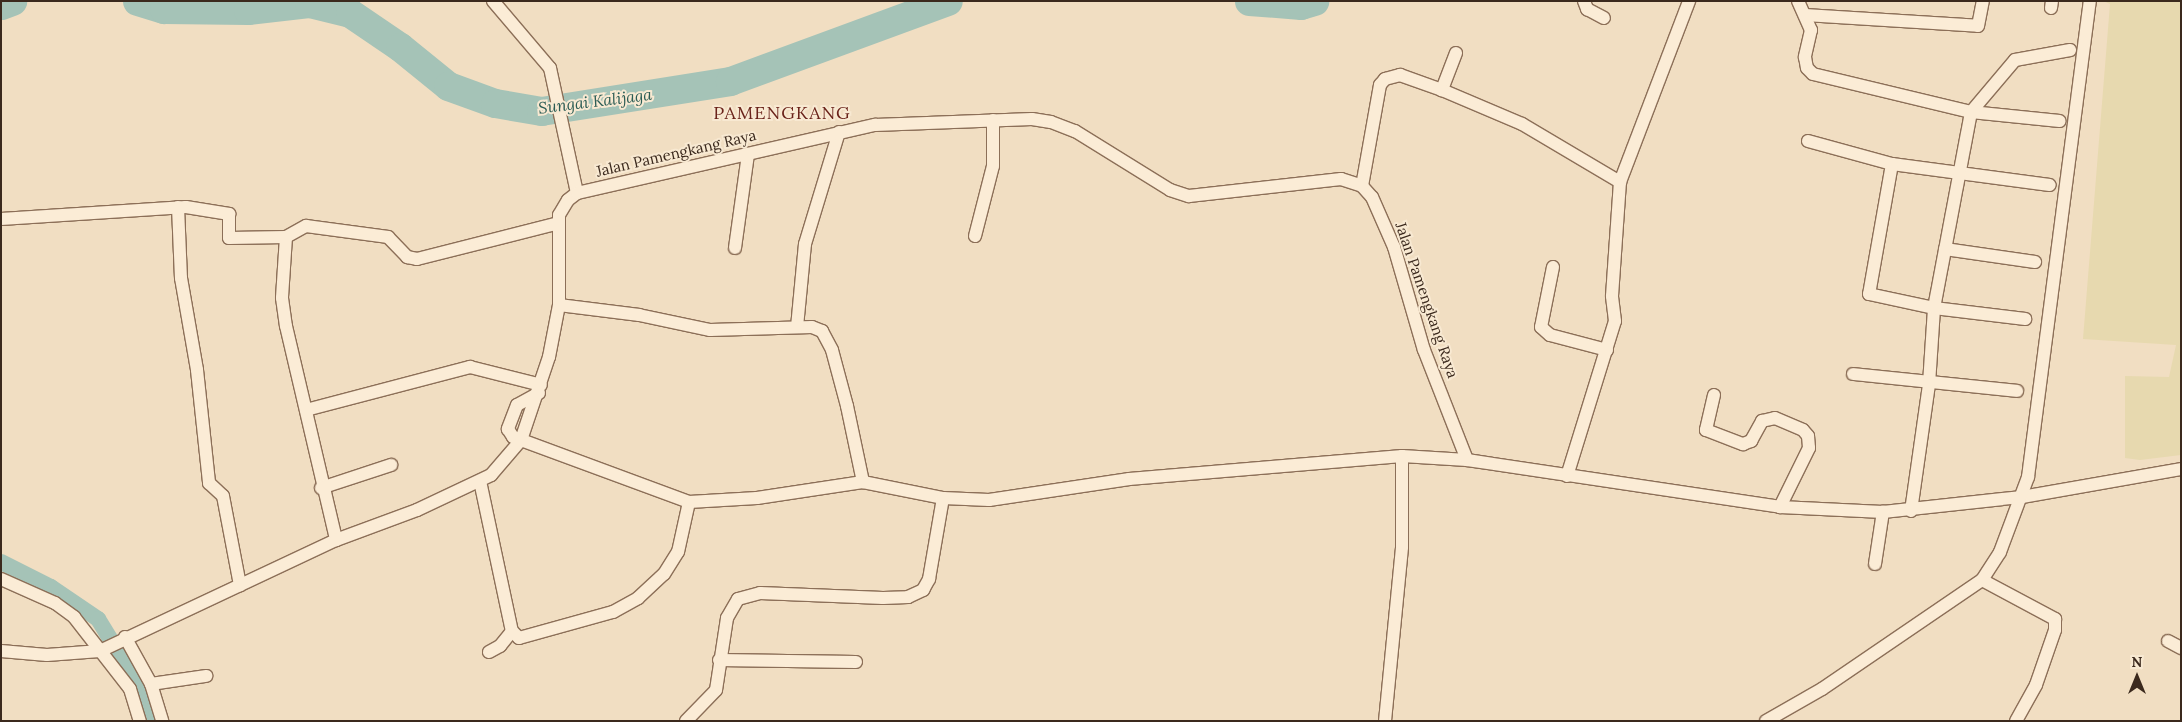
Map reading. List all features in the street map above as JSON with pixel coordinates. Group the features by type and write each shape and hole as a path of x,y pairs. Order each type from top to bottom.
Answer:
{"street":[{"path":"494,1 542,54 555,82 570,166 577,193 563,206 559,223 559,305 540,389 521,401 508,429 521,440 689,502 757,498 863,482 937,496 989,500 1129,479 1402,456 1467,460 1780,507 1883,512 1911,511 2022,497 2181,469"},
{"path":"1584,1 1587,9 1604,18"},
{"path":"1567,476 1615,321 1612,296 1620,182 1689,1"},
{"path":"1798,1 1811,30 1807,68 1813,74 1971,112 2060,121"},
{"path":"1805,16 1978,26 1983,1"},
{"path":"1766,721 1822,688 1982,580 2000,552 2028,477 2090,1"},
{"path":"1911,511 1929,384 1934,308 1956,174 1971,112 2015,60 2070,50"},
{"path":"1442,90 1456,53"},
{"path":"1362,186 1380,85 1385,79 1400,75 1442,90 1522,124 1620,182"},
{"name":"Jalan Pamengkang Raya","path":"577,193 839,132 893,124 1032,119 1075,131 1180,195 1341,179 1362,186 1372,197 1394,247 1424,350 1467,460"},
{"path":"975,236 993,166 993,120"},
{"path":"797,327 805,244 839,132"},
{"path":"1808,141 1892,164 2050,185"},
{"path":"735,248 748,154"},
{"path":"1892,164 1868,294 1934,308 2024,319"},
{"path":"1,218 178,207 229,214 229,238 286,237 306,226 388,237 407,257 417,260 559,223"},
{"path":"178,207 181,278 198,370 200,425 209,483 223,496 240,585"},
{"path":"286,237 282,298 322,488 336,540"},
{"path":"1945,249 2035,262"},
{"path":"1554,267 1541,327 1550,335 1607,350"},
{"path":"559,305 710,330 797,327 822,331 832,350 863,482"},
{"path":"306,410 470,366 540,389"},
{"path":"1853,374 1929,384 2017,391"},
{"path":"1714,395 1706,430 1743,444 1751,441 1762,421 1775,418 1803,430 1808,436 1809,448 1780,507"},
{"path":"1,651 48,655 102,649 336,540 417,510 480,481 503,465 521,440"},
{"path":"1385,721 1402,547 1402,456"},
{"path":"322,488 391,465"},
{"path":"480,481 512,631 519,638 527,638 613,612 638,598 664,574 678,552 689,502"},
{"path":"686,721 716,690 719,660 732,606 744,595 883,598 908,597 923,590 929,579 937,496"},
{"path":"1875,564 1883,512"},
{"path":"1,579 64,609 85,628 130,689 140,721"},
{"path":"1982,580 2055,619 2055,630 2036,685 2016,721"},
{"path":"490,652 500,646 512,631"},
{"path":"121,639 151,684 162,721"},
{"path":"2168,641 2181,648"},
{"path":"719,660 856,662"},
{"path":"151,684 206,676"}],"shaded area":[{"path":"2103,1 2181,1 2181,455 2140,460 2125,458 2125,376 2169,377 2176,345 2083,339 2110,4"}],"waterway":[{"name":"Sungai Kalijaga","path":"1,5 12,1"},
{"name":"Sungai Kalijaga","path":"137,1 164,9 248,10 309,3 350,13 400,47 448,86 495,103 541,111 730,81 948,1"},
{"name":"Sungai Kalijaga","path":"1249,1 1301,5 1314,1"},
{"path":"1,562 51,587 98,619 144,694 150,721"}],"district":[{"name":"PAMENGKANG","path":"782,113"}]}
